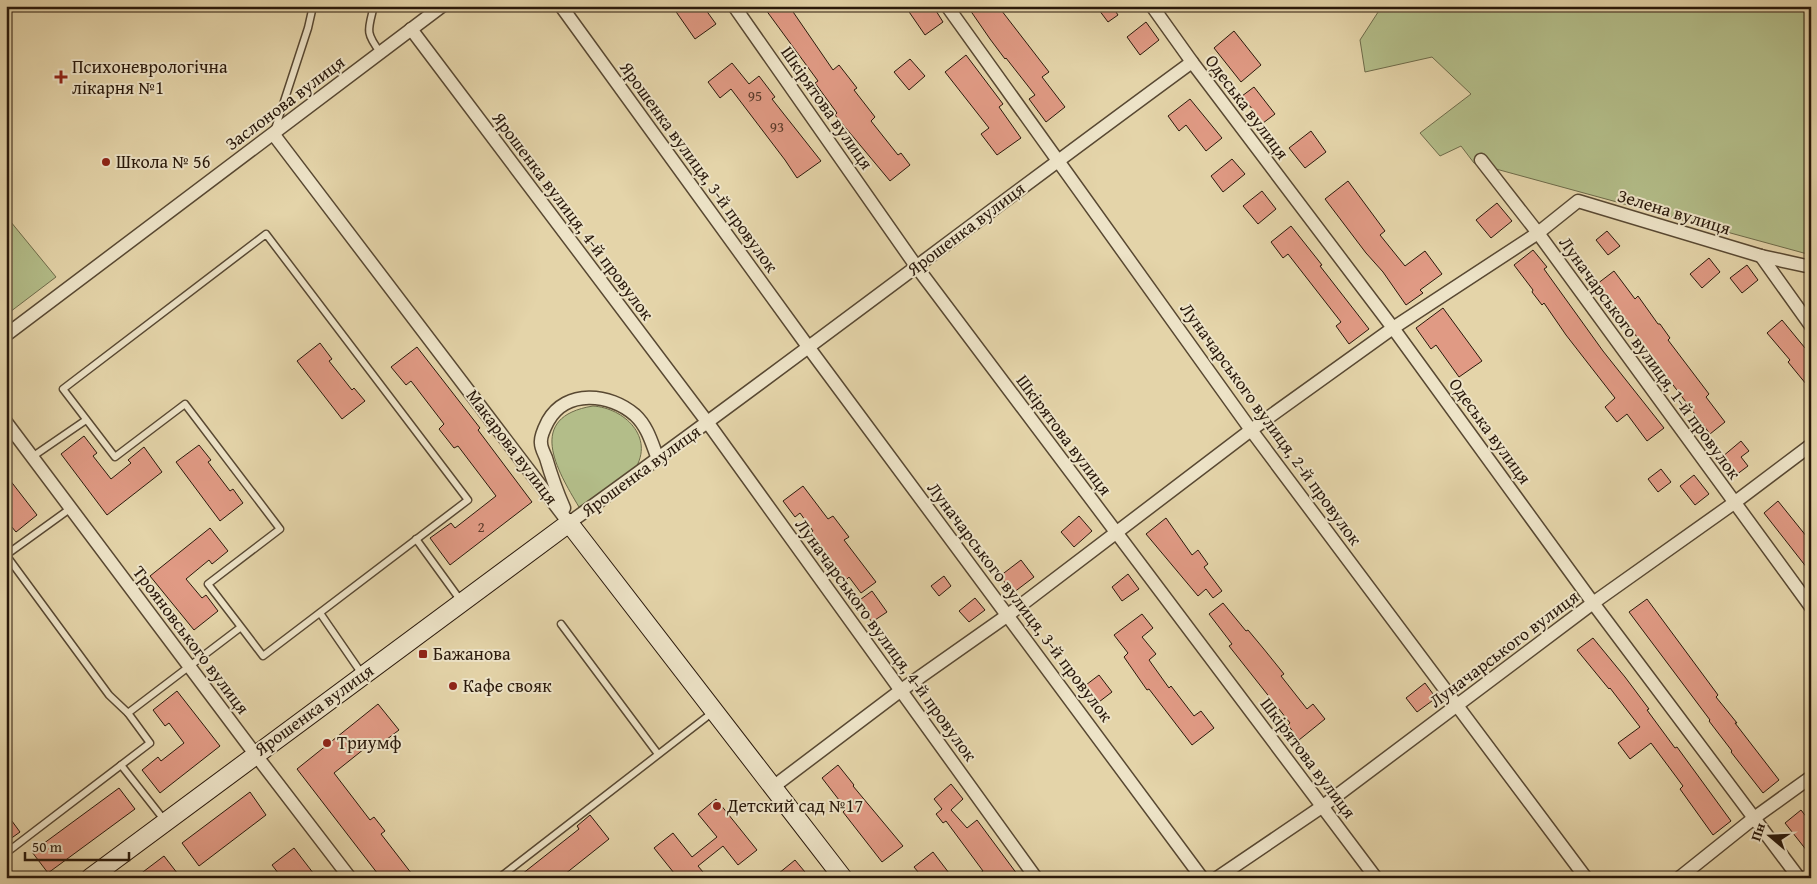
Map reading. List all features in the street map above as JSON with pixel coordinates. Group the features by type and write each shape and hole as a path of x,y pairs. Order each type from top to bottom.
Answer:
{"street":[{"name":"Заслонова вулиця","path":"6,335 274,135 442,6"},
{"name":"Ярошенка вулиця, 3-й провулок","path":"561,6 809,348"},
{"name":"Шкірятова вулиця","path":"734,6 916,266 1376,878"},
{"name":"Луначарського вулиця, 2-й провулок","path":"947,6 1252,430 1586,878"},
{"name":"Одеська вулиця","path":"1152,6 1192,62 1393,328 1593,603 1799,878"},
{"name":"Ярошенка вулиця, 4-й провулок","path":"410,29 708,423"},
{"name":"Ярошенка вулиця","path":"90,878 461,602 708,423 1192,62"},
{"name":"Макарова вулиця","path":"274,135 569,523 842,877"},
{"name":"Луначарського вулиця, 1-й провулок","path":"1481,160 1538,233 1811,607"},
{"name":"Зелена вулиця","path":"1538,233 1578,201 1761,256 1811,267"},
{"path":"772,787 900,691 1008,615 1252,430 1393,328 1538,233"},
{"path":"1761,256 1811,326"},
{"name":"Луначарського вулиця, 3-й провулок","path":"809,348 1202,878"},
{"path":"569,523 541,443 544,428 550,417 562,406 574,400 589,397 604,399 619,405 635,415 644,426 658,459"},
{"name":"Трояновського вулиця","path":"6,422 350,878"},
{"name":"Луначарського вулиця, 4-й провулок","path":"708,423 1036,878"},
{"name":"Луначарського вулиця","path":"1216,878 1323,806 1459,706 1593,603 1734,503 1811,445"},
{"path":"1679,878 1754,818 1811,777"}],"lane":[{"path":"274,135 314,6"},
{"path":"374,6 369,27 370,38 380,52"},
{"path":"266,234 468,500 416,539 263,656 208,584 280,529 185,404 115,457 63,389 266,234"},
{"path":"32,457 86,420"},
{"path":"6,853 150,743 128,713 109,696 6,555 70,508"},
{"path":"416,539 461,602"},
{"path":"320,613 363,675"},
{"path":"561,624 658,754"},
{"path":"128,713 240,627"},
{"path":"499,878 714,711"},
{"path":"122,765 165,821"}],"green space":[{"path":"1382,6 1811,6 1811,255 1474,163 1461,146 1440,156 1420,133 1471,94 1432,57 1365,72 1360,40"},
{"path":"6,216 56,277 6,315"},
{"path":"593,406 615,412 633,426 639,436 641,446 640,457 635,469 579,507 556,462 552,447 553,433 559,421 572,412"}],"building":[{"path":"672,6 703,6 716,24 695,39"},
{"path":"763,6 789,6 833,70 839,65 857,88 854,90 875,117 871,121 898,155 901,153 910,165 890,181 835,115 837,113 815,83 818,81"},
{"path":"905,6 933,6 943,22 925,35"},
{"path":"976,6 998,6 1049,72 1042,77 1065,107 1046,122 1029,99 1035,95 1005,59 970,10"},
{"path":"1096,6 1112,6 1118,15 1108,22"},
{"path":"1146,22 1159,40 1140,55 1127,37"},
{"path":"1234,31 1261,65 1241,82 1214,48"},
{"path":"966,55 1003,104 999,107 1021,138 997,155 981,134 989,128 945,72"},
{"path":"910,59 925,76 909,90 894,72"},
{"path":"732,63 749,84 759,76 775,97 772,99 821,161 797,178 731,89 720,98 708,82"},
{"path":"1254,87 1275,114 1263,123 1242,96"},
{"path":"1190,99 1222,138 1206,151 1186,125 1179,131 1168,116"},
{"path":"1311,131 1326,152 1305,168 1289,148"},
{"path":"1232,159 1245,174 1223,192 1211,176"},
{"path":"1348,181 1385,231 1380,235 1405,266 1425,251 1442,274 1420,290 1423,293 1406,305 1383,272 1325,199"},
{"path":"1262,191 1276,209 1258,224 1243,206"},
{"path":"1497,203 1512,221 1491,238 1476,220"},
{"path":"1291,226 1369,329 1349,344 1336,326 1341,322 1288,254 1283,258 1271,242"},
{"path":"1607,231 1620,246 1608,255 1596,240"},
{"path":"1533,250 1547,267 1544,269 1603,351 1664,428 1647,441 1627,414 1617,422 1605,407 1615,398 1566,335 1544,303 1542,305 1532,292 1533,290 1514,265"},
{"path":"1709,258 1720,272 1702,288 1690,274"},
{"path":"1747,265 1758,280 1742,293 1730,278"},
{"path":"1614,271 1635,299 1638,296 1658,324 1660,324 1670,338 1668,340 1709,394 1706,397 1725,422 1710,434 1597,284"},
{"path":"1443,308 1482,361 1459,377 1436,345 1431,349 1416,328"},
{"path":"1782,320 1805,348 1811,344 1811,390 1788,362 1790,360 1767,333"},
{"path":"320,343 332,359 329,361 352,390 354,388 365,401 342,419 297,361"},
{"path":"417,347 480,428 478,430 532,502 450,565 430,538 451,523 455,528 496,496 458,446 454,448 439,429 444,424 411,381 406,385 391,367"},
{"path":"84,436 97,453 93,456 111,479 131,463 128,460 144,447 162,472 107,515 61,454"},
{"path":"1741,441 1749,451 1741,457 1748,466 1736,475 1722,457"},
{"path":"199,445 211,460 208,462 230,491 233,489 243,503 220,521 176,462"},
{"path":"1661,469 1671,482 1658,492 1648,479"},
{"path":"6,475 37,515 16,532 6,520"},
{"path":"1694,475 1709,494 1695,505 1680,486"},
{"path":"803,486 828,519 833,516 849,537 844,540 876,582 861,593 849,577 844,582 809,534 813,531 800,513 795,517 783,501"},
{"path":"1778,501 1811,542 1811,573 1764,513"},
{"path":"1079,516 1092,531 1074,547 1061,532"},
{"path":"1166,518 1192,555 1198,550 1208,564 1204,567 1222,591 1213,598 1206,589 1198,596 1146,534"},
{"path":"210,528 228,551 212,564 209,560 186,579 202,598 206,595 218,611 194,630 150,576"},
{"path":"1021,560 1034,577 1013,593 1000,576"},
{"path":"1128,574 1139,589 1122,601 1112,587"},
{"path":"944,576 951,586 939,596 931,586"},
{"path":"872,591 887,612 872,622 857,602"},
{"path":"975,598 985,610 969,622 959,611"},
{"path":"1647,599 1718,695 1716,697 1779,780 1763,793 1629,612"},
{"path":"1223,603 1284,674 1281,676 1307,709 1313,704 1325,719 1299,740 1288,725 1290,723 1229,646 1232,644 1209,614"},
{"path":"1142,614 1153,628 1142,637 1156,654 1149,660 1169,688 1171,686 1194,716 1201,711 1214,728 1192,745 1149,689 1147,690 1124,657 1128,653 1114,635"},
{"path":"1593,638 1625,677 1649,709 1647,710 1675,748 1677,747 1731,821 1713,835 1680,789 1683,786 1651,743 1630,759 1618,743 1640,727 1577,650"},
{"path":"1099,675 1112,692 1095,705 1082,688"},
{"path":"1425,683 1436,698 1417,712 1406,698"},
{"path":"177,691 220,746 160,793 142,770 158,757 161,761 184,743 169,723 165,726 153,710"},
{"path":"378,704 399,730 378,746 374,741 334,773 370,820 374,817 385,831 381,834 415,878 381,878 297,769"},
{"path":"838,765 903,846 882,862 843,812 846,809 822,778"},
{"path":"951,784 963,799 951,810 967,828 977,820 1020,878 974,878 983,871 946,821 943,823 936,814 942,809 934,799"},
{"path":"119,788 135,809 48,873 32,852"},
{"path":"250,792 266,815 199,866 182,843"},
{"path":"716,799 757,850 738,865 723,846 698,866 708,878 678,878 654,848 673,833 692,857 717,837 698,814"},
{"path":"1801,810 1811,823 1811,856 1785,823"},
{"path":"6,813 20,832 6,842"},
{"path":"590,815 609,839 560,878 517,878 579,829 577,826"},
{"path":"294,848 317,878 282,878 272,865"},
{"path":"933,852 949,873 943,878 923,878 914,867"},
{"path":"164,856 181,878 135,878"},
{"path":"795,860 810,878 773,878"}],"place":[{"name":"Психоневрологічна лікарня №1","path":"61,77"},
{"name":"Школа № 56","path":"106,162"},
{"name":"Бажанова","path":"423,654"},
{"name":"Кафе свояк","path":"453,686"},
{"name":"Триумф","path":"327,743"},
{"name":"Детский сад №17","path":"717,806"}]}
